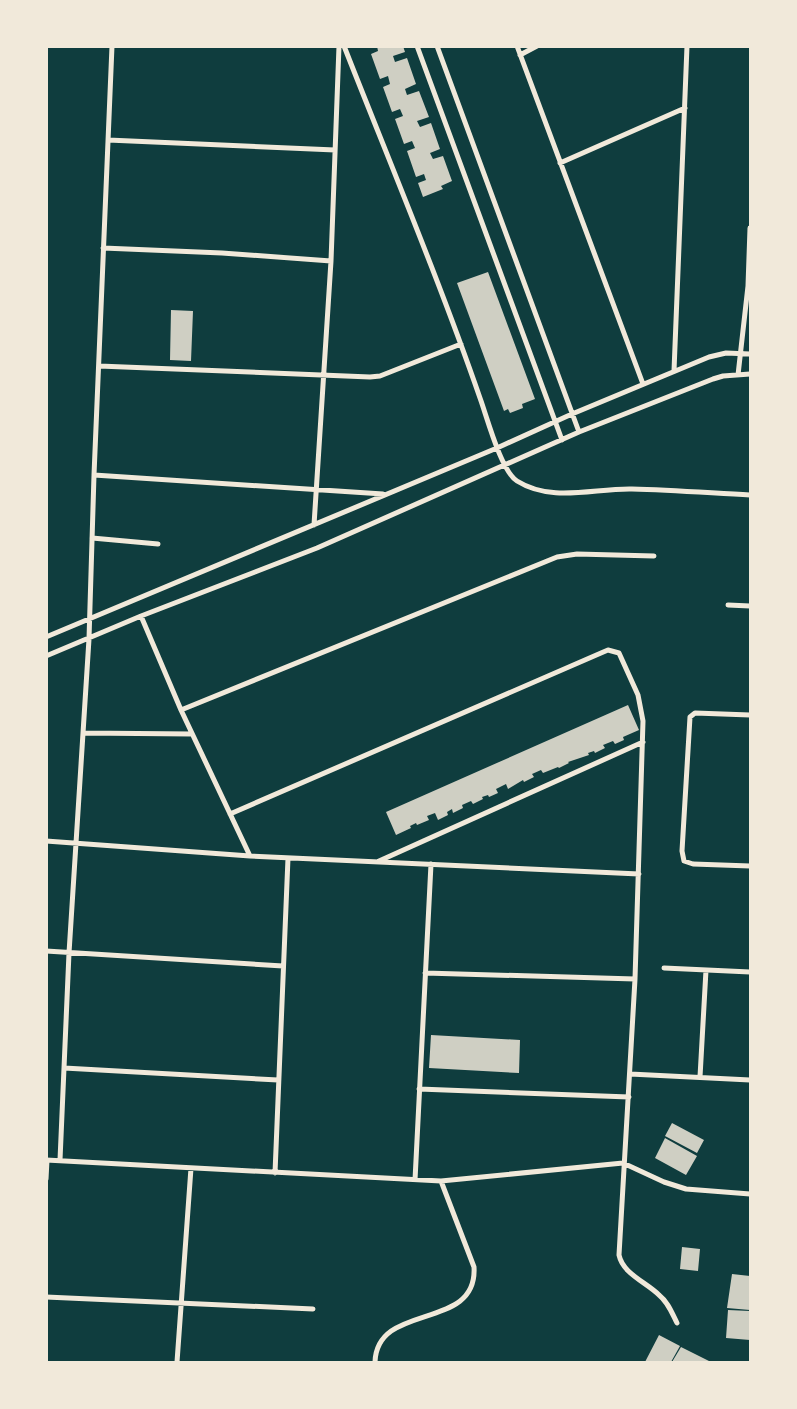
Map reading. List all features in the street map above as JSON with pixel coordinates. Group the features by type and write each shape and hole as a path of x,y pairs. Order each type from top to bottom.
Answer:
{"street":[{"path":"60,1160 69,952 90,618 112,46"},
{"path":"314,525 331,261 339,46"},
{"path":"344,46 461,344 497,448 511,476 520,482 562,494 631,489 750,495"},
{"path":"417,46 562,440"},
{"path":"437,46 579,432"},
{"path":"517,46 642,384"},
{"path":"520,55 537,46"},
{"path":"674,371 687,46"},
{"path":"560,163 685,108"},
{"path":"108,140 335,150"},
{"path":"738,375 749,286 750,228"},
{"path":"104,248 331,261"},
{"path":"99,366 380,376 461,344"},
{"path":"46,637 497,448 674,371 726,353 750,354"},
{"path":"46,656 141,616 317,548 579,432 713,379 750,374"},
{"path":"94,475 385,494"},
{"path":"92,538 158,544"},
{"path":"181,710 557,557 577,554 654,556"},
{"path":"728,604 750,606"},
{"path":"141,616 181,710 250,856"},
{"path":"230,814 608,650 619,653 638,695 643,721 635,979 619,1247 621,1262 626,1269 660,1295 677,1323"},
{"path":"750,715 695,713 690,717 682,851 684,861 693,864 750,866"},
{"path":"83,733 192,734"},
{"path":"376,862 643,742"},
{"path":"46,841 250,856 639,874"},
{"path":"275,1173 288,858"},
{"path":"415,1180 431,864"},
{"path":"46,951 283,966"},
{"path":"664,968 750,972"},
{"path":"700,1077 706,970"},
{"path":"425,973 635,979"},
{"path":"64,1068 278,1080"},
{"path":"630,1074 750,1080"},
{"path":"419,1089 629,1097"},
{"path":"46,1179 47,1160 415,1180 441,1180 623,1163 686,1190 750,1194"},
{"path":"177,1362 191,1168"},
{"path":"375,1362 377,1346 381,1339 400,1326 453,1307 468,1294 475,1278 474,1267 441,1180"},
{"path":"46,1297 313,1309"}],"building":[{"path":"377,46 403,46 405,52 393,56 395,62 407,58 416,84 405,89 407,95 419,91 429,117 417,121 420,127 431,123 440,149 430,153 433,159 443,156 452,181 441,186 443,189 423,197 418,183 426,180 424,174 416,177 407,151 415,148 412,141 404,144 395,119 403,116 400,109 392,112 383,87 390,84 388,76 380,79 371,54 378,51"},
{"path":"488,272 535,399 522,404 523,408 510,413 508,409 504,411 457,283"},
{"path":"171,310 193,311 191,361 170,360"},
{"path":"628,705 639,730 623,737 624,740 615,744 613,741 603,745 605,748 595,753 594,751 588,753 589,755 568,762 559,768 543,773 541,770 532,774 534,777 524,782 523,780 508,789 506,784 496,789 498,793 482,797 483,799 473,804 471,801 462,805 463,808 453,813 452,809 447,812 448,815 438,820 435,813 427,816 429,820 417,825 416,823 396,835 386,812"},
{"path":"431,1035 520,1040 519,1073 429,1068"},
{"path":"672,1123 704,1140 697,1153 665,1136"},
{"path":"665,1138 697,1156 686,1175 655,1158"},
{"path":"682,1247 700,1249 698,1271 680,1269"},
{"path":"732,1274 750,1276 750,1310 727,1308"},
{"path":"728,1310 750,1311 750,1340 726,1338"},
{"path":"659,1335 680,1346 671,1362 645,1362"},
{"path":"681,1347 711,1362 672,1362"}]}
